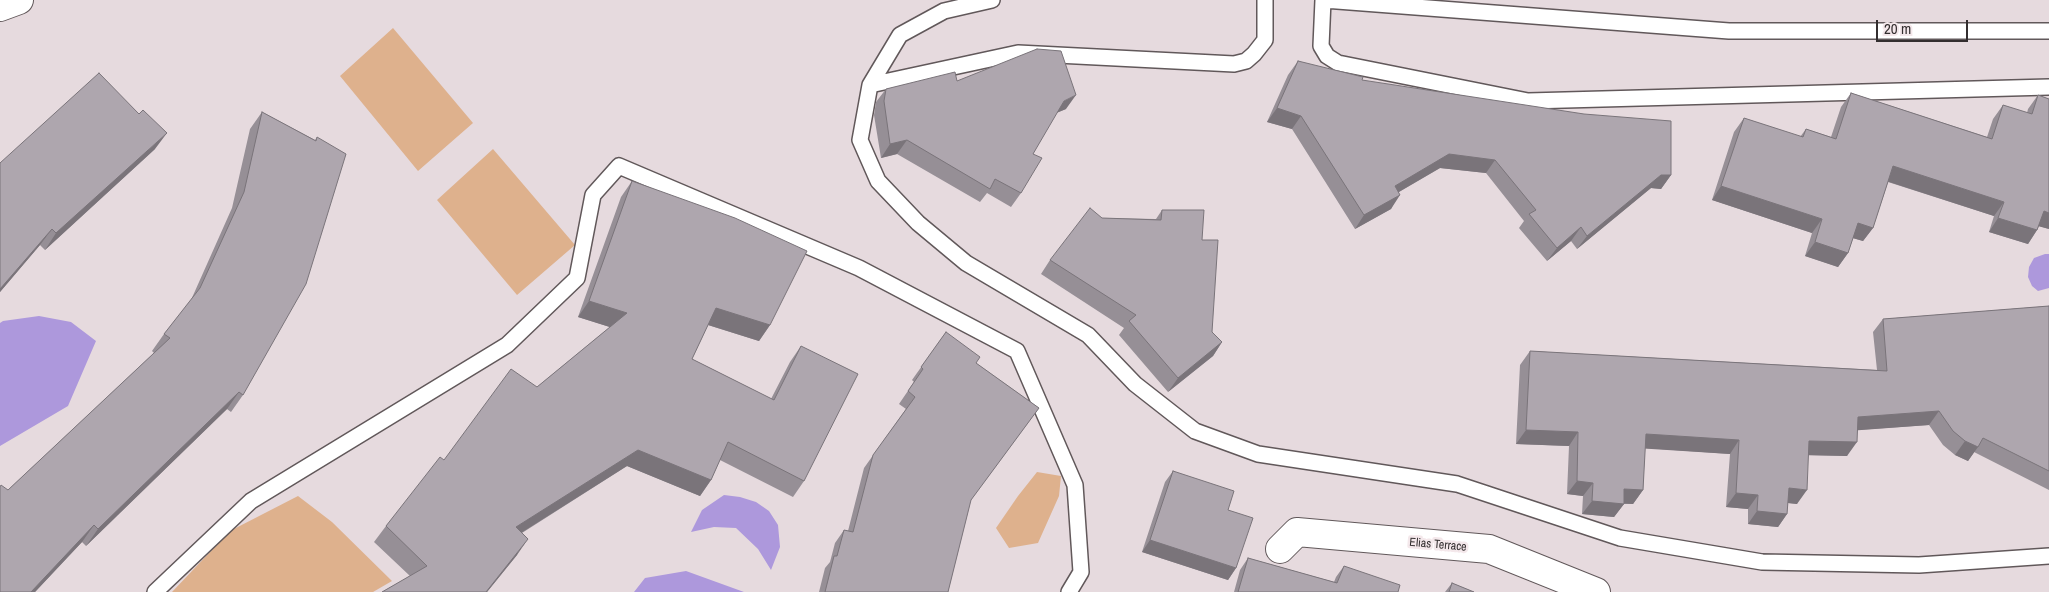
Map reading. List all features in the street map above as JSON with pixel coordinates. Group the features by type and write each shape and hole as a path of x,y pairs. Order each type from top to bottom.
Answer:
{"main road":[{"path":"0,7 19,0"},
{"name":"Elias Terrace","path":"1280,549 1297,532 1489,549 1563,586 1596,592"}],"lane":[{"path":"992,0 944,12 900,36 870,84 860,140 878,181 918,222 966,263 1088,335 1135,384 1195,431 1258,454 1457,484 1620,538 1762,562 1919,565 2049,556"},
{"path":"870,84 1018,53 1234,64 1246,60 1254,54 1264,40 1265,0"},
{"path":"2049,31 1730,31 1323,0 1321,46 1327,56 1338,63 1528,101 2049,87"},
{"path":"155,592 251,501 507,345 577,278 593,195 619,166 859,268 1017,351 1075,485 1081,572 1069,592"}],"shaded area":[{"path":"393,28 473,123 418,171 340,76"},
{"path":"493,149 575,245 517,295 437,200"},
{"path":"2049,254 2049,288 2038,291 2032,286 2028,277 2029,267 2034,258"},
{"path":"39,316 71,322 96,341 68,406 0,446 0,323"},
{"path":"1037,472 1061,476 1059,496 1038,543 1009,548 996,528"},
{"path":"724,495 756,502 769,511 778,525 780,547 771,570 758,549 736,528 714,527 691,532 702,510"},
{"path":"298,496 332,522 392,581 373,592 172,592 230,531"},
{"path":"686,571 744,592 634,592 645,578"}],"building":[{"path":"1037,49 1061,51 1076,95 1064,101 1033,154 1042,158 1021,193 995,179 990,189 907,140 890,144 884,101 886,89 955,72 957,81"},
{"path":"1298,61 1363,77 1362,80 1584,114 1671,121 1671,175 1661,175 1587,236 1581,227 1557,248 1529,214 1536,210 1495,160 1449,154 1395,186 1400,195 1364,215 1301,116 1277,108"},
{"path":"99,73 139,114 143,110 167,133 56,233 52,229 0,289 0,163"},
{"path":"1851,93 1992,139 2003,105 2032,114 2038,95 2049,99 2049,213 2044,211 2037,230 1998,218 2004,202 1893,166 1873,228 1858,223 1848,253 1815,242 1822,219 1721,186 1744,118 1803,137 1806,129 1836,139"},
{"path":"262,112 316,141 317,137 346,154 306,284 243,395 239,392 98,529 94,525 31,592 0,592 1,485 8,490 170,338 164,334 200,288 244,192"},
{"path":"632,181 735,218 807,251 770,325 716,308 692,359 774,400 801,346 858,374 804,481 728,442 711,480 638,450 516,527 528,539 486,592 382,592 427,566 386,526 440,457 444,460 511,369 537,387 627,313 589,301"},
{"path":"1090,208 1102,218 1161,220 1162,210 1204,210 1202,240 1218,240 1212,332 1222,342 1178,378 1129,321 1136,315 1050,260"},
{"path":"2049,306 2049,471 1983,438 1978,447 1965,441 1953,431 1939,411 1858,417 1857,442 1809,441 1807,490 1789,488 1787,514 1757,511 1758,495 1736,493 1739,440 1646,434 1643,490 1624,489 1624,504 1592,501 1593,483 1577,481 1578,432 1526,430 1530,351 1887,371 1883,319"},
{"path":"946,332 980,357 976,363 1039,408 971,500 948,592 825,592 834,556 837,556 844,530 853,532 873,455 915,397 908,391 923,369 921,367"},
{"path":"1173,471 1234,491 1228,510 1253,518 1236,568 1150,540"},
{"path":"1248,558 1337,583 1344,566 1400,585 1398,592 1238,592"},
{"path":"1452,583 1474,592 1449,592"}]}
